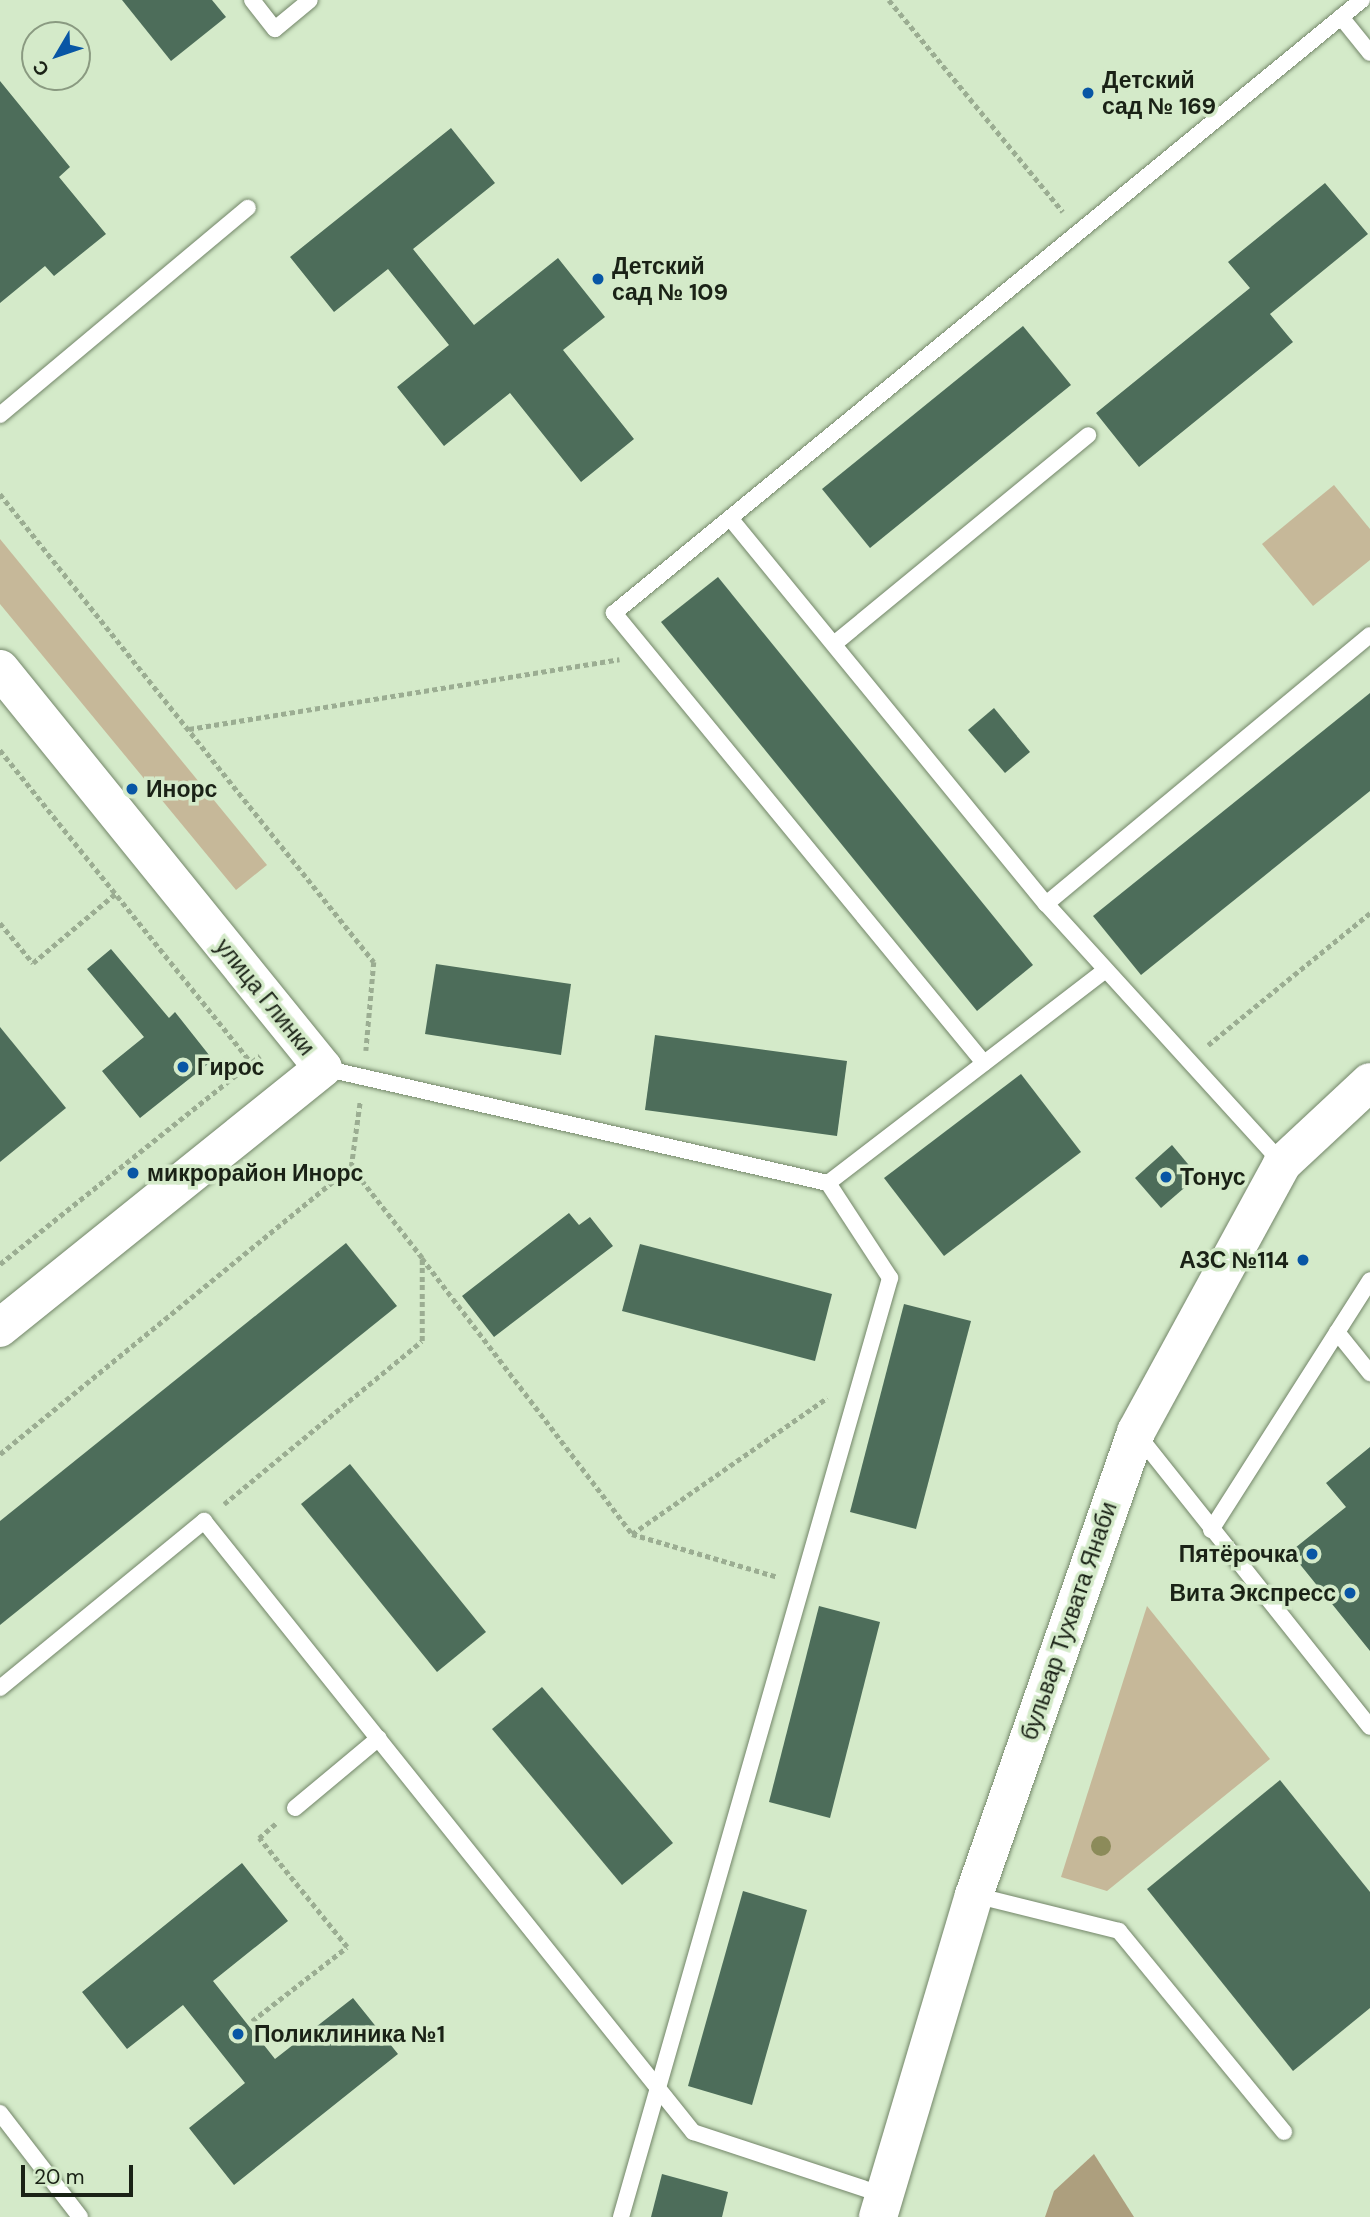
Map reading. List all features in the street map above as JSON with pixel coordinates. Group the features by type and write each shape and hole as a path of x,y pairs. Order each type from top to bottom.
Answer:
{"main road":[{"name":"улица Глинки","path":"0,669 323,1068 0,1328"},
{"name":"бульвар Тухвата Янаби","path":"881,2206 974,1895 1136,1432 1282,1164 1370,1082"}],"lane":[{"path":"252,0 275,29 310,0"},
{"path":"984,1063 644,655 614,613 1362,0"},
{"path":"1341,17 1370,52"},
{"path":"0,415 248,208"},
{"path":"834,644 1088,435"},
{"path":"730,518 1046,904 1282,1164"},
{"path":"1046,904 1370,635"},
{"path":"828,1183 1104,971"},
{"path":"323,1068 828,1183 890,1278 621,2217"},
{"path":"1211,1530 1370,1280"},
{"path":"1337,1332 1370,1373"},
{"path":"1136,1432 1211,1530 1370,1727"},
{"path":"0,1688 204,1521 693,2132 881,2206"},
{"path":"295,1808 379,1738"},
{"path":"974,1895 1119,1931 1284,2132"},
{"path":"0,2113 80,2217"}],"path":[{"path":"889,0 1079,232"},
{"path":"188,729 644,655"},
{"path":"0,750 252,1063"},
{"path":"0,923 33,963 116,893"},
{"path":"1188,1061 1370,914"},
{"path":"0,1264 260,1056"},
{"path":"351,1167 632,1534 802,1584"},
{"path":"204,1521 422,1342 422,1258"},
{"path":"632,1534 863,1373"},
{"path":"253,2021 347,1947 259,1838 295,1808"}],"shaded area":[{"path":"1334,485 1370,529 1370,560 1313,606 1262,544"},
{"path":"0,539 267,865 236,890 0,604"},
{"path":"1147,1606 1270,1759 1107,1891 1061,1877"},
{"path":"1094,2154 1134,2217 1045,2217 1054,2191"}],"building":[{"path":"122,0 212,0 226,17 171,61"},
{"path":"0,81 70,167 59,177 106,234 54,276 45,266 0,303"},
{"path":"451,128 495,183 413,249 474,325 558,258 605,317 563,350 634,439 581,482 510,393 444,446 397,387 449,345 388,269 334,312 290,257"},
{"path":"1325,183 1368,234 1270,314 1293,342 1139,467 1096,413 1250,288 1228,262"},
{"path":"1023,326 1071,385 870,548 822,489"},
{"path":"718,577 1033,965 977,1011 661,622"},
{"path":"1370,693 1370,791 1141,975 1093,916"},
{"path":"994,708 1030,752 1005,773 968,730"},
{"path":"111,949 169,1018 175,1012 213,1060 140,1118 102,1071 144,1037 87,969"},
{"path":"436,964 571,984 561,1055 425,1034"},
{"path":"0,1027 66,1108 0,1162"},
{"path":"655,1035 847,1061 837,1136 645,1110"},
{"path":"1021,1074 1081,1152 944,1256 884,1178"},
{"name":"Тонус","path":"1172,1145 1198,1176 1161,1208 1135,1178"},
{"path":"569,1213 579,1225 590,1217 613,1246 494,1337 462,1296"},
{"path":"346,1243 397,1306 0,1625 0,1521"},
{"path":"640,1244 832,1294 815,1361 622,1311"},
{"path":"904,1304 971,1321 916,1529 850,1512"},
{"path":"1370,1447 1370,1651 1290,1552 1346,1507 1326,1483"},
{"path":"350,1464 486,1632 437,1672 301,1504"},
{"path":"819,1606 880,1622 830,1818 769,1802"},
{"path":"542,1687 673,1843 622,1885 492,1729"},
{"path":"1280,1780 1370,1892 1370,2008 1293,2071 1147,1889"},
{"path":"242,1863 288,1921 213,1981 275,2059 353,1998 398,2054 234,2185 189,2128 245,2083 183,2005 127,2049 82,1992"},
{"path":"743,1891 807,1910 752,2105 688,2086"},
{"path":"662,2174 728,2192 722,2217 651,2217"}],"place":[{"name":"Детский сад № 169","path":"1088,93"},
{"name":"Детский сад № 109","path":"598,279"},
{"name":"Инорс","path":"132,789"},
{"name":"Гирос","path":"183,1067"},
{"name":"микрорайон Инорс","path":"133,1173"},
{"name":"Тонус","path":"1166,1177"},
{"name":"АЗС №114","path":"1303,1260"},
{"name":"Пятёрочка","path":"1312,1554"},
{"name":"Вита Экспресс","path":"1350,1593"},
{"name":"Поликлиника №1","path":"238,2034"}]}
